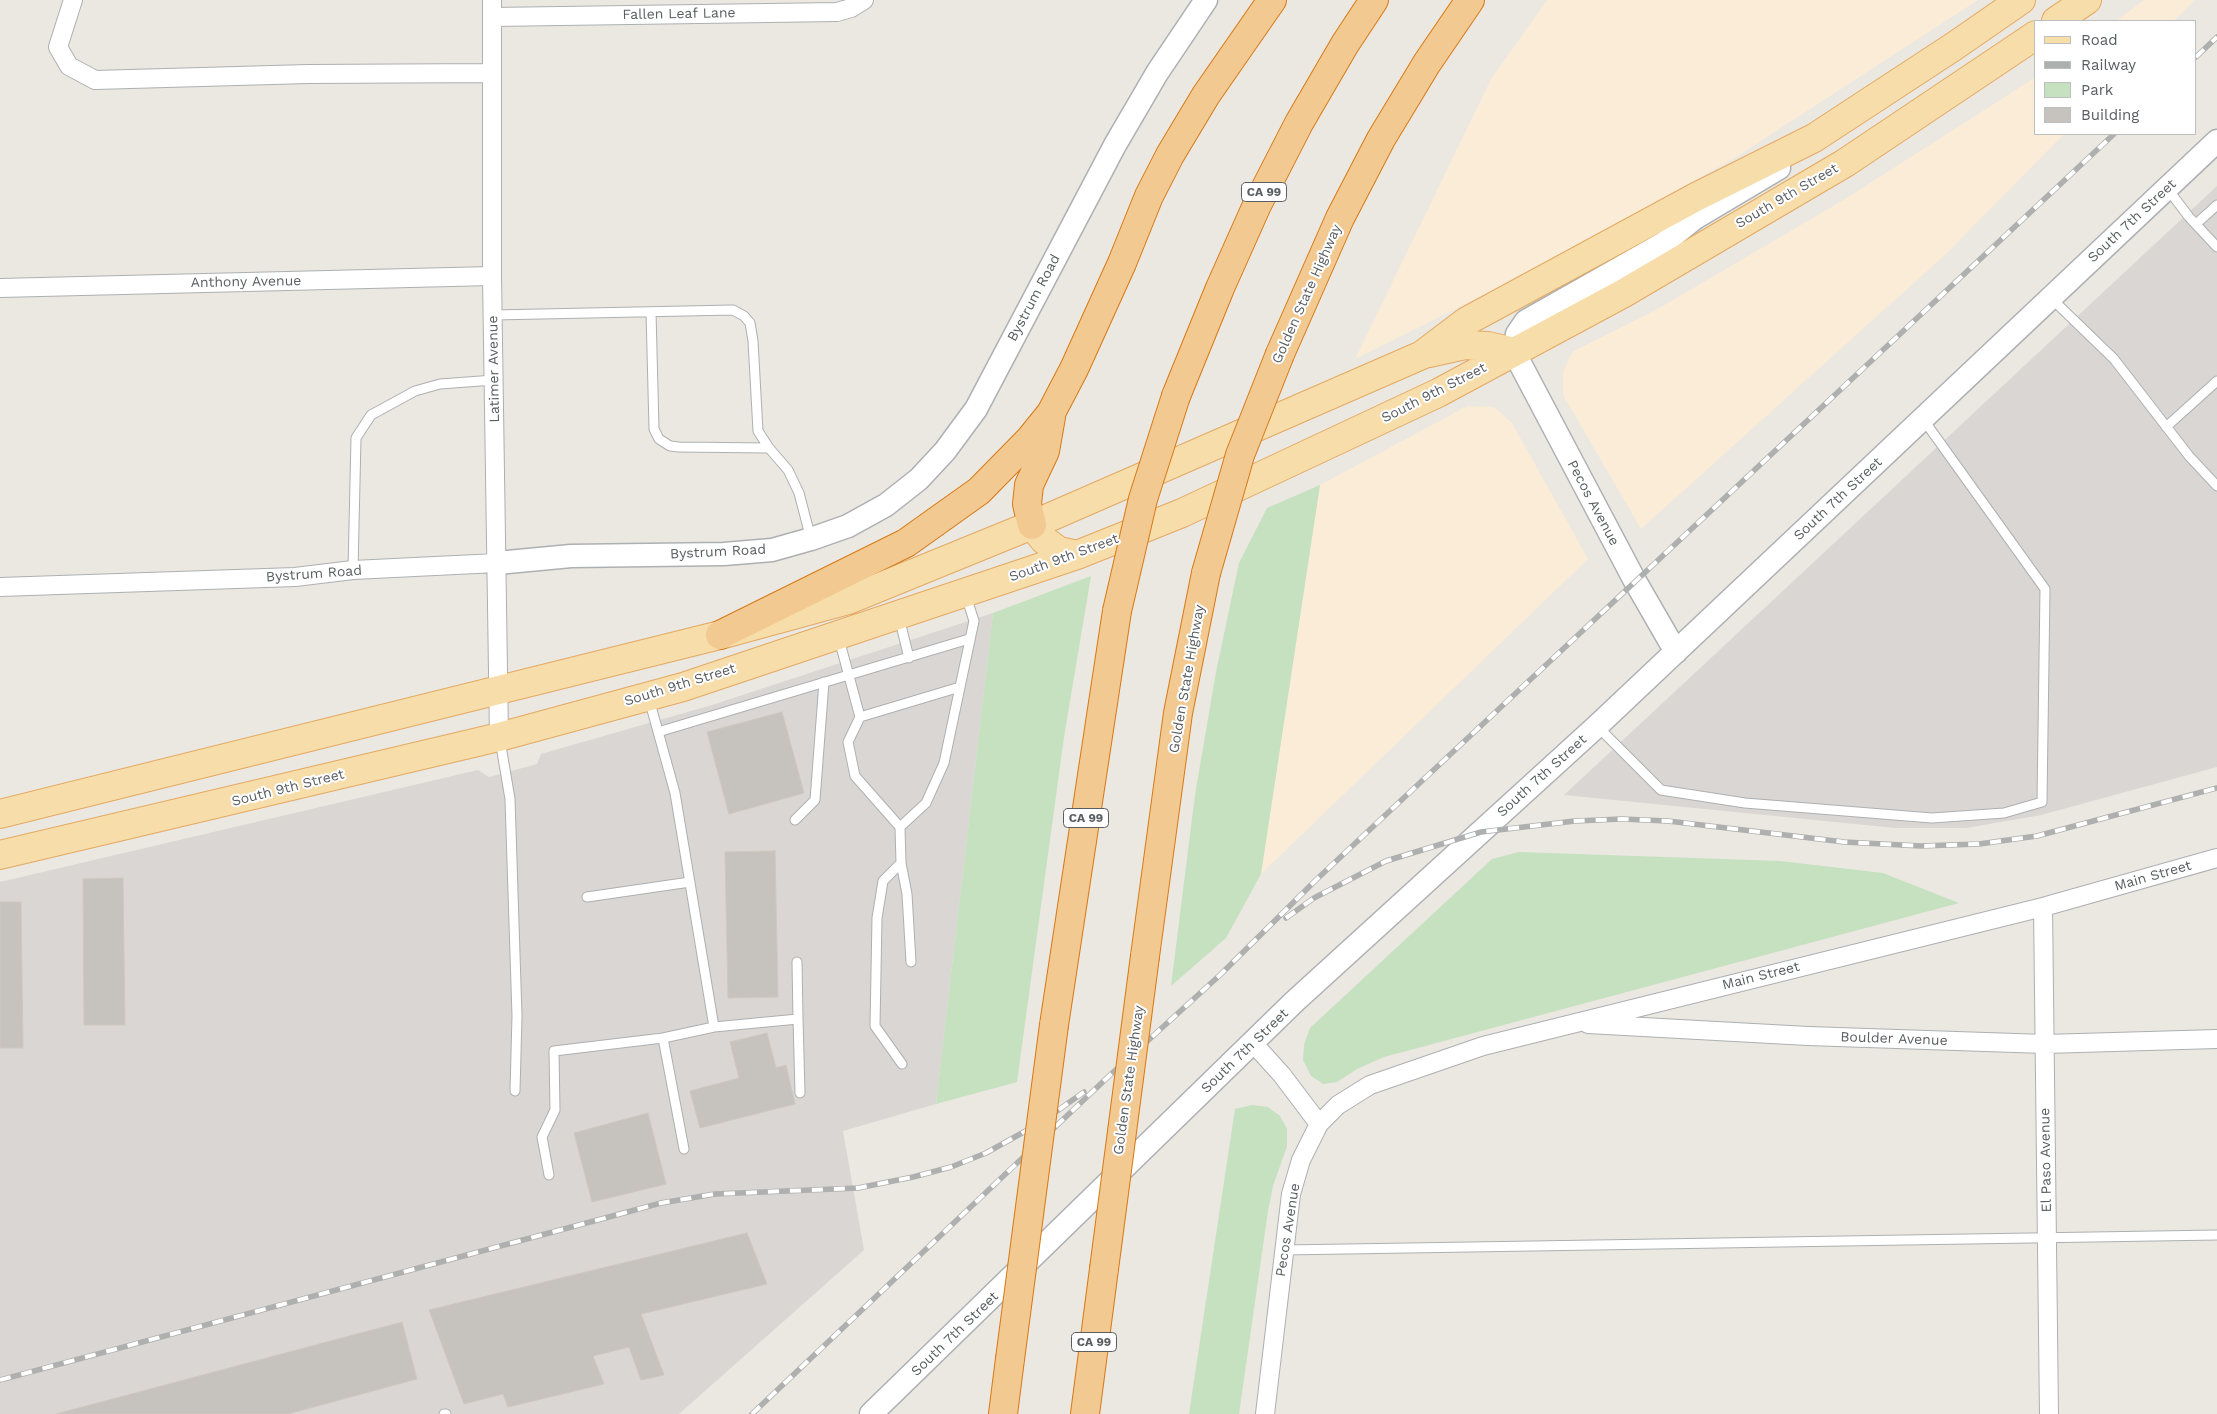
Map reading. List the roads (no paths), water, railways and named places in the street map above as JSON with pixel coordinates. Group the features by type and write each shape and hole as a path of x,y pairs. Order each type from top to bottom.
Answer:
{"highway":[{"path":"720,635 906,543 943,519 979,492 1030,439 1051,413 1074,369 1170,155 1206,95 1272,0"},
{"name":"CA 99","path":"1003,1414 1054,1025 1117,610 1143,499 1176,396 1220,288 1257,205 1304,115 1345,44 1374,0"},
{"name":"Golden State Highway","path":"1084,1414 1178,714 1206,573 1240,455 1280,354 1340,218 1381,139 1427,63 1470,0"},
{"path":"1032,525 1027,504 1029,485 1045,450 1051,413"}],"main road":[{"path":"1422,355 1467,321 1696,197 1814,138 2021,0"},
{"path":"2057,20 2087,0"},
{"name":"South 9th Street","path":"0,855 499,737 649,696 1077,555 1182,513 1438,393 1624,293 1845,163 2034,36"},
{"path":"0,814 720,635 848,600 1032,525 1422,355 1465,345 1488,346 1514,352"},
{"path":"1032,525 1044,540 1058,551 1077,555"}],"street":[{"path":"73,0 58,47 69,66 96,80 308,74 492,73"},
{"name":"Fallen Leaf Lane","path":"492,8 837,12 851,8 864,0"},
{"name":"Bystrum Road","path":"0,587 295,577 353,570 498,563 571,556 724,554 772,550 848,526 886,505 919,479 945,451 971,416 1115,145 1157,73 1206,0"},
{"name":"Latimer Avenue","path":"492,8 492,276 500,690 499,737"},
{"path":"1514,352 1518,334 1526,321 1664,244 1695,218 1776,170 1814,138"},
{"name":"South 7th Street","path":"871,1414 1294,1002 1597,726 2217,141"},
{"name":"Anthony Avenue","path":"0,288 492,276"},
{"name":"Pecos Avenue","path":"1514,352 1635,582 1676,652"},
{"name":"Main Street","path":"1319,1124 1338,1105 1370,1085 1483,1046 2043,907 2217,858"},
{"name":"El Paso Avenue","path":"2043,907 2050,1414"},
{"name":"Boulder Avenue","path":"1570,1023 1808,1036 2045,1044 2217,1039"},
{"path":"1253,1043 1282,1075 1319,1124"},
{"name":"Pecos Avenue","path":"1265,1414 1291,1194 1301,1160 1319,1124"}],"lane":[{"path":"2167,188 2217,247"},
{"path":"2196,224 2217,205"},
{"path":"2051,298 2114,359 2189,456 2217,486"},
{"path":"493,315 733,310 744,316 750,323 753,341 758,431 769,448 788,470 799,493 811,539"},
{"path":"651,312 654,429 659,439 670,446 679,447 769,448"},
{"path":"353,570 356,438 371,415 415,391 448,383 494,380"},
{"path":"2166,427 2217,381"},
{"path":"1597,726 1661,790 1746,803 1932,818 2004,813 2042,802 2046,589 1923,419"},
{"path":"900,827 926,804 944,763 974,621 965,592"},
{"path":"898,614 909,658"},
{"path":"838,634 860,717 848,742 854,776 900,827 901,863 907,894 911,962"},
{"path":"658,732 969,639"},
{"path":"795,820 815,800 824,682"},
{"path":"860,717 960,687"},
{"path":"649,696 675,793 714,1027"},
{"path":"499,737 510,799 517,1016 515,1091"},
{"path":"901,863 883,881 876,918 875,1026 902,1064"},
{"path":"587,897 690,882"},
{"path":"797,962 800,1093"},
{"path":"549,1175 542,1137 555,1110 554,1051 663,1038 714,1027 798,1019"},
{"path":"663,1038 684,1149"},
{"path":"1284,1250 2217,1235"}],"railway":[{"path":"2197,56 2217,37"},
{"path":"752,1414 1109,1076 1220,975 1317,879 2113,135"},
{"path":"1286,918 1314,898 1386,861 1481,832 1575,821 1622,819 1668,821 1844,842 1921,846 1979,844 2037,836 2217,788"},
{"path":"0,1380 661,1203 715,1194 858,1188 951,1167 986,1153 1040,1123 1084,1092"}]}
